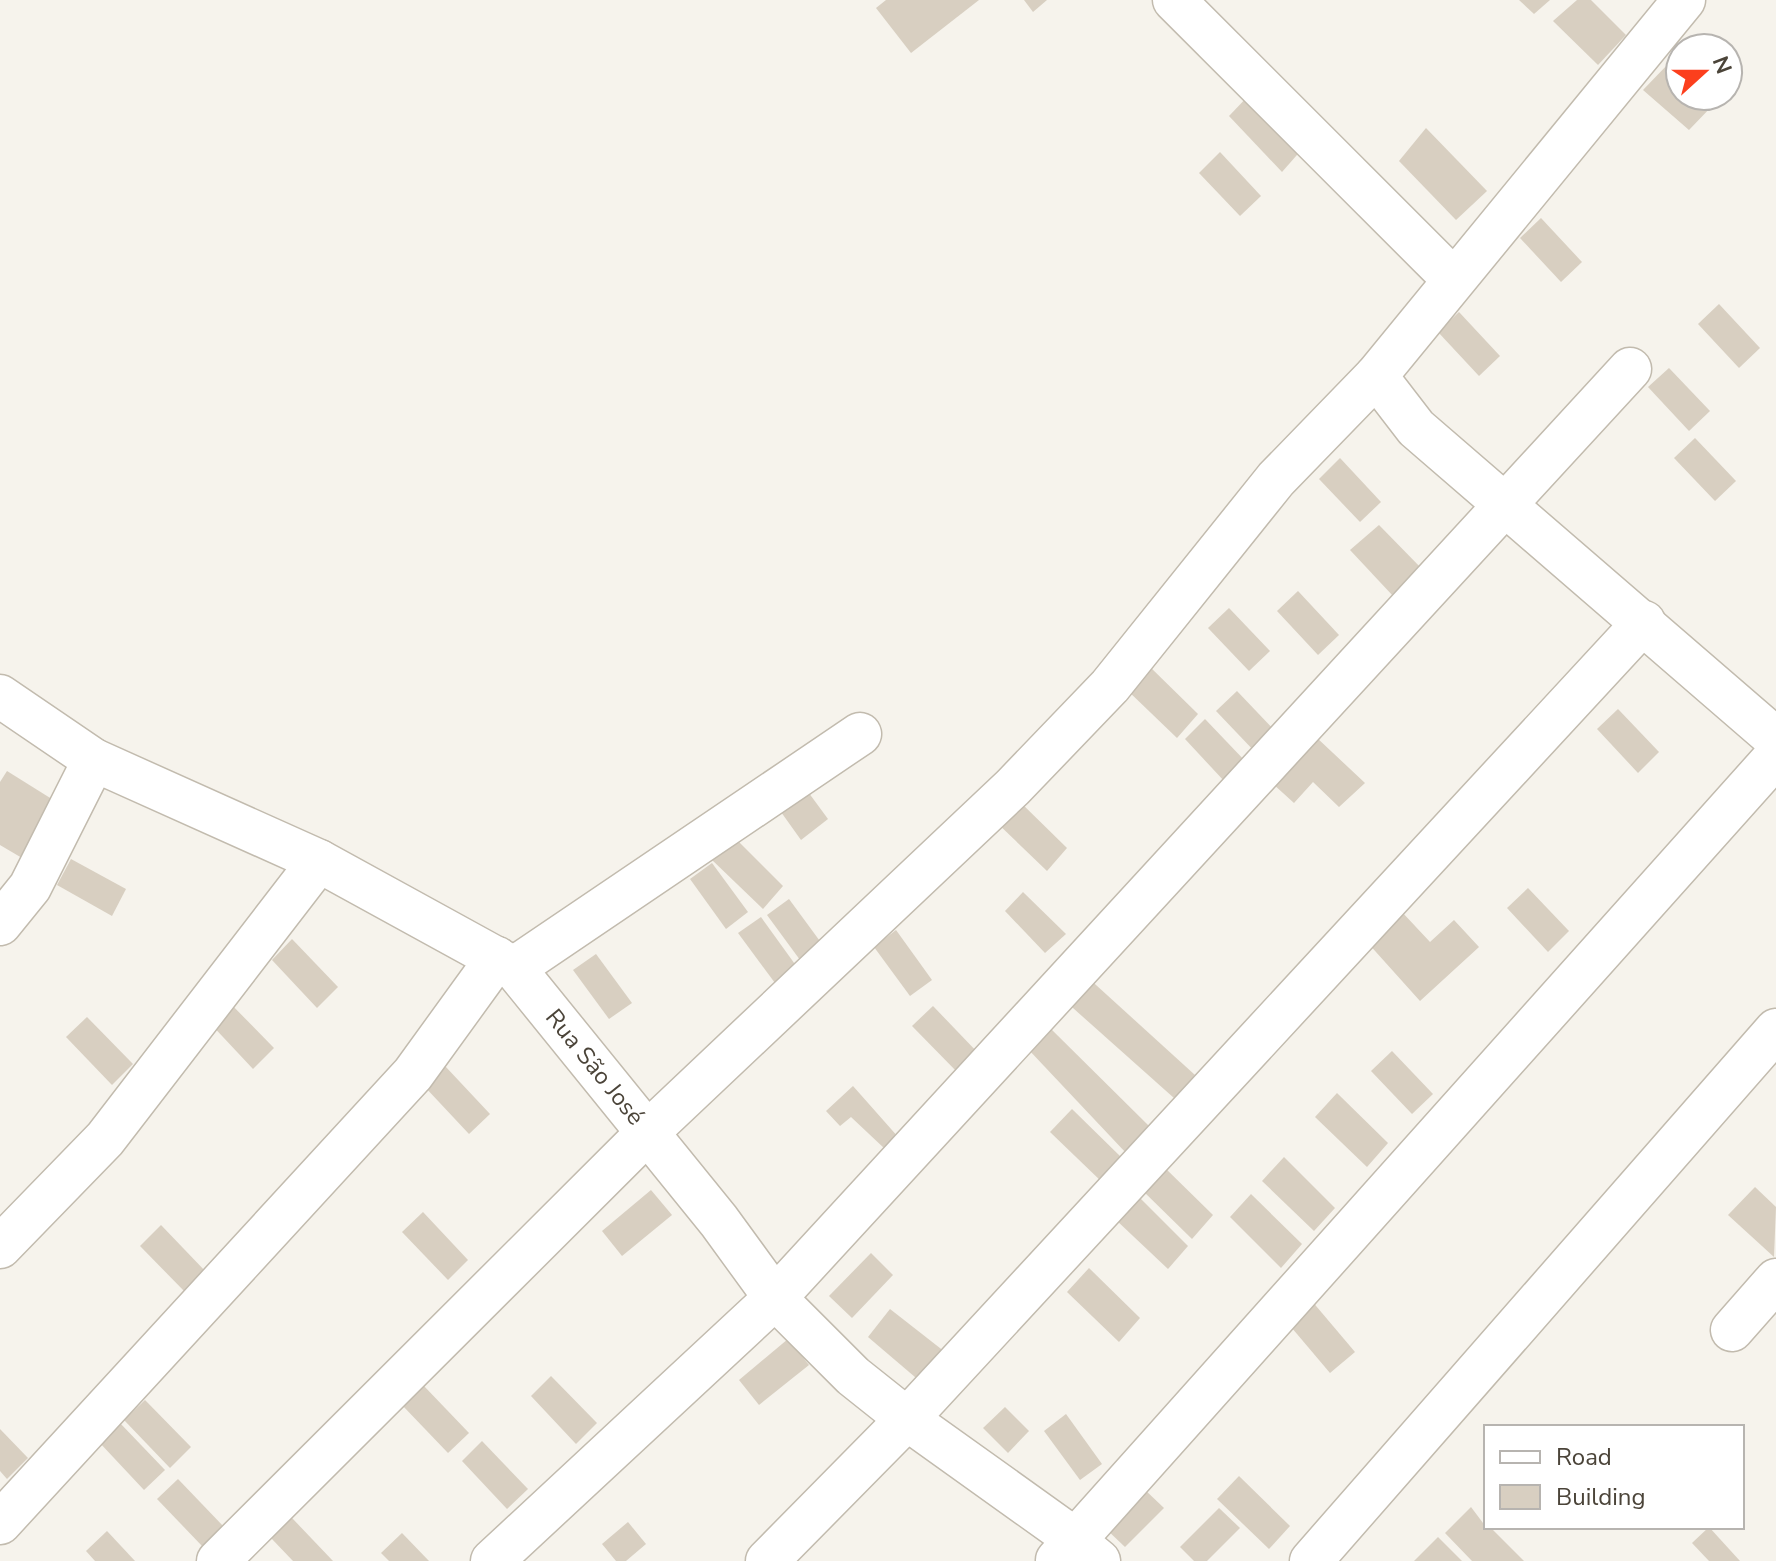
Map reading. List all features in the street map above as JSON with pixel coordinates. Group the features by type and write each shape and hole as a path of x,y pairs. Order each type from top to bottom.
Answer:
{"street":[{"path":"1174,0 1453,279"},
{"path":"218,1561 648,1132 1024,776 1110,686 1276,479 1376,376 1684,0"},
{"path":"492,1561 775,1298 1630,369"},
{"path":"1376,376 1416,428 1776,739"},
{"path":"767,1561 907,1419 1644,622"},
{"name":"Rua São José","path":"0,696 94,760 319,861 506,963 648,1132 775,1298 853,1376 1077,1554"},
{"path":"0,1523 413,1074 506,963 860,734"},
{"path":"1077,1554 1776,756"},
{"path":"0,924 15,879 94,760"},
{"path":"0,1247 105,1139 319,861"},
{"path":"1311,1561 1776,1030"},
{"path":"1732,1330 1776,1280"}],"building":[{"path":"886,0 979,0 911,53 876,8"},
{"path":"1024,0 1047,0 1033,12"},
{"path":"1519,0 1550,0 1534,14"},
{"path":"1577,0 1591,0 1626,35 1598,65 1553,21"},
{"path":"1664,68 1664,108 1643,90"},
{"path":"1251,93 1304,147 1282,172 1229,116"},
{"path":"1668,112 1706,112 1689,130"},
{"path":"1426,128 1487,191 1456,220 1399,161"},
{"path":"1220,152 1261,196 1240,216 1199,173"},
{"path":"1541,218 1582,262 1561,282 1520,238"},
{"path":"1719,304 1760,348 1739,368 1698,324"},
{"path":"1459,312 1500,356 1479,376 1438,332"},
{"path":"1669,368 1710,411 1689,431 1648,387"},
{"path":"1695,438 1736,481 1715,501 1674,458"},
{"path":"1340,458 1381,502 1360,522 1319,479"},
{"path":"1379,525 1423,570 1394,597 1350,550"},
{"path":"1298,591 1339,635 1318,655 1277,611"},
{"path":"1229,608 1270,651 1249,671 1208,628"},
{"path":"1147,664 1198,714 1177,738 1125,688"},
{"path":"1237,691 1278,734 1257,754 1216,711"},
{"path":"1618,709 1659,752 1638,773 1597,729"},
{"path":"1205,719 1247,763 1225,782 1185,739"},
{"path":"1316,737 1365,783 1339,807 1313,782 1294,803 1272,783"},
{"path":"7,771 55,801 22,858 0,845 0,782"},
{"path":"803,785 828,819 801,840 776,805"},
{"path":"1016,798 1067,848 1047,871 995,821"},
{"path":"732,835 783,886 763,909 711,859"},
{"path":"71,859 126,889 112,916 57,885"},
{"path":"712,863 748,912 726,929 690,879"},
{"path":"1528,888 1569,931 1548,952 1507,908"},
{"path":"1023,892 1066,934 1045,953 1005,911"},
{"path":"789,899 825,948 803,964 767,915"},
{"path":"1401,911 1430,942 1454,920 1479,947 1420,1001 1367,942"},
{"path":"761,917 797,967 775,983 738,933"},
{"path":"896,930 932,980 910,996 874,947"},
{"path":"292,939 338,987 317,1008 272,960"},
{"path":"596,954 632,1003 609,1019 573,970"},
{"path":"1085,975 1195,1075 1174,1098 1064,1000"},
{"path":"228,1001 274,1048 253,1069 208,1021"},
{"path":"933,1006 980,1055 960,1075 912,1026"},
{"path":"87,1017 133,1064 112,1085 66,1037"},
{"path":"1048,1026 1150,1127 1127,1154 1028,1049"},
{"path":"1392,1051 1433,1094 1412,1114 1371,1071"},
{"path":"445,1066 490,1114 469,1134 424,1086"},
{"path":"853,1086 899,1138 885,1149 851,1117 840,1126 826,1111"},
{"path":"1337,1093 1388,1143 1367,1167 1315,1117"},
{"path":"1072,1109 1123,1159 1103,1183 1050,1132"},
{"path":"1284,1157 1335,1208 1314,1231 1262,1181"},
{"path":"1162,1165 1213,1215 1192,1239 1140,1188"},
{"path":"1755,1187 1776,1207 1774,1257 1728,1215"},
{"path":"651,1190 672,1215 622,1256 602,1231"},
{"path":"1251,1194 1302,1244 1281,1268 1230,1217"},
{"path":"1137,1195 1188,1246 1168,1269 1115,1219"},
{"path":"423,1212 468,1260 448,1280 402,1232"},
{"path":"161,1225 207,1273 186,1293 140,1246"},
{"path":"871,1253 893,1275 852,1318 829,1296"},
{"path":"1089,1268 1140,1318 1119,1342 1067,1292"},
{"path":"1311,1300 1355,1352 1330,1373 1286,1321"},
{"path":"890,1309 945,1352 922,1383 868,1337"},
{"path":"788,1339 809,1365 759,1405 739,1380"},
{"path":"551,1376 597,1423 576,1444 531,1396"},
{"path":"423,1385 469,1433 448,1453 402,1405"},
{"path":"145,1400 191,1447 170,1468 124,1420"},
{"path":"1005,1407 1029,1431 1008,1453 983,1428"},
{"path":"1066,1414 1102,1464 1080,1480 1044,1431"},
{"path":"119,1422 165,1470 144,1490 99,1442"},
{"path":"0,1429 28,1458 7,1479 0,1471"},
{"path":"482,1441 528,1489 507,1509 462,1461"},
{"path":"1239,1476 1290,1526 1269,1549 1217,1499"},
{"path":"178,1479 224,1527 203,1547 157,1499"},
{"path":"1143,1488 1164,1508 1125,1547 1104,1527"},
{"path":"1471,1507 1484,1529 1492,1529 1524,1561 1472,1561 1445,1533"},
{"path":"1219,1508 1240,1528 1207,1561 1194,1561 1180,1547"},
{"path":"292,1518 333,1561 293,1561 271,1538"},
{"path":"628,1522 646,1544 626,1561 616,1561 602,1544"},
{"path":"1711,1529 1740,1561 1709,1561 1692,1543"},
{"path":"107,1531 135,1561 95,1561 86,1551"},
{"path":"402,1533 429,1561 389,1561 381,1553"},
{"path":"1438,1537 1462,1561 1414,1561"}]}
